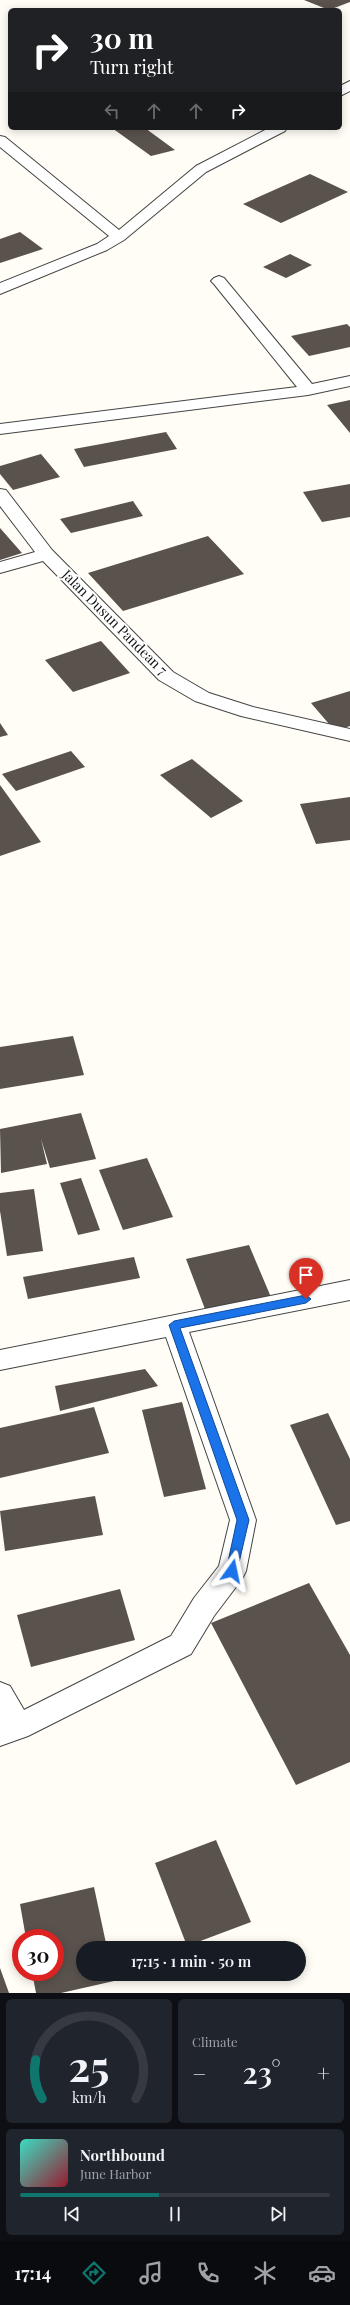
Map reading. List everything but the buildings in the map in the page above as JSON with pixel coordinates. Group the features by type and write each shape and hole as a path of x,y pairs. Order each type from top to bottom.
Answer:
{"street":[{"path":"0,289 102,247 119,237 201,169 276,130"},
{"path":"0,140 119,237"},
{"path":"219,281 308,390"},
{"path":"0,429 308,390 350,381"},
{"name":"Jalan Dusun Pandean 7","path":"0,494 46,554 166,676 202,697 248,712 350,735"},
{"path":"0,568 46,554"},
{"path":"0,1360 350,1290"},
{"path":"0,1695 9,1730 181,1644 204,1607 232,1571 243,1520 174,1325"}],"route":[{"path":"232,1571 243,1520 174,1325 306,1299"}]}
